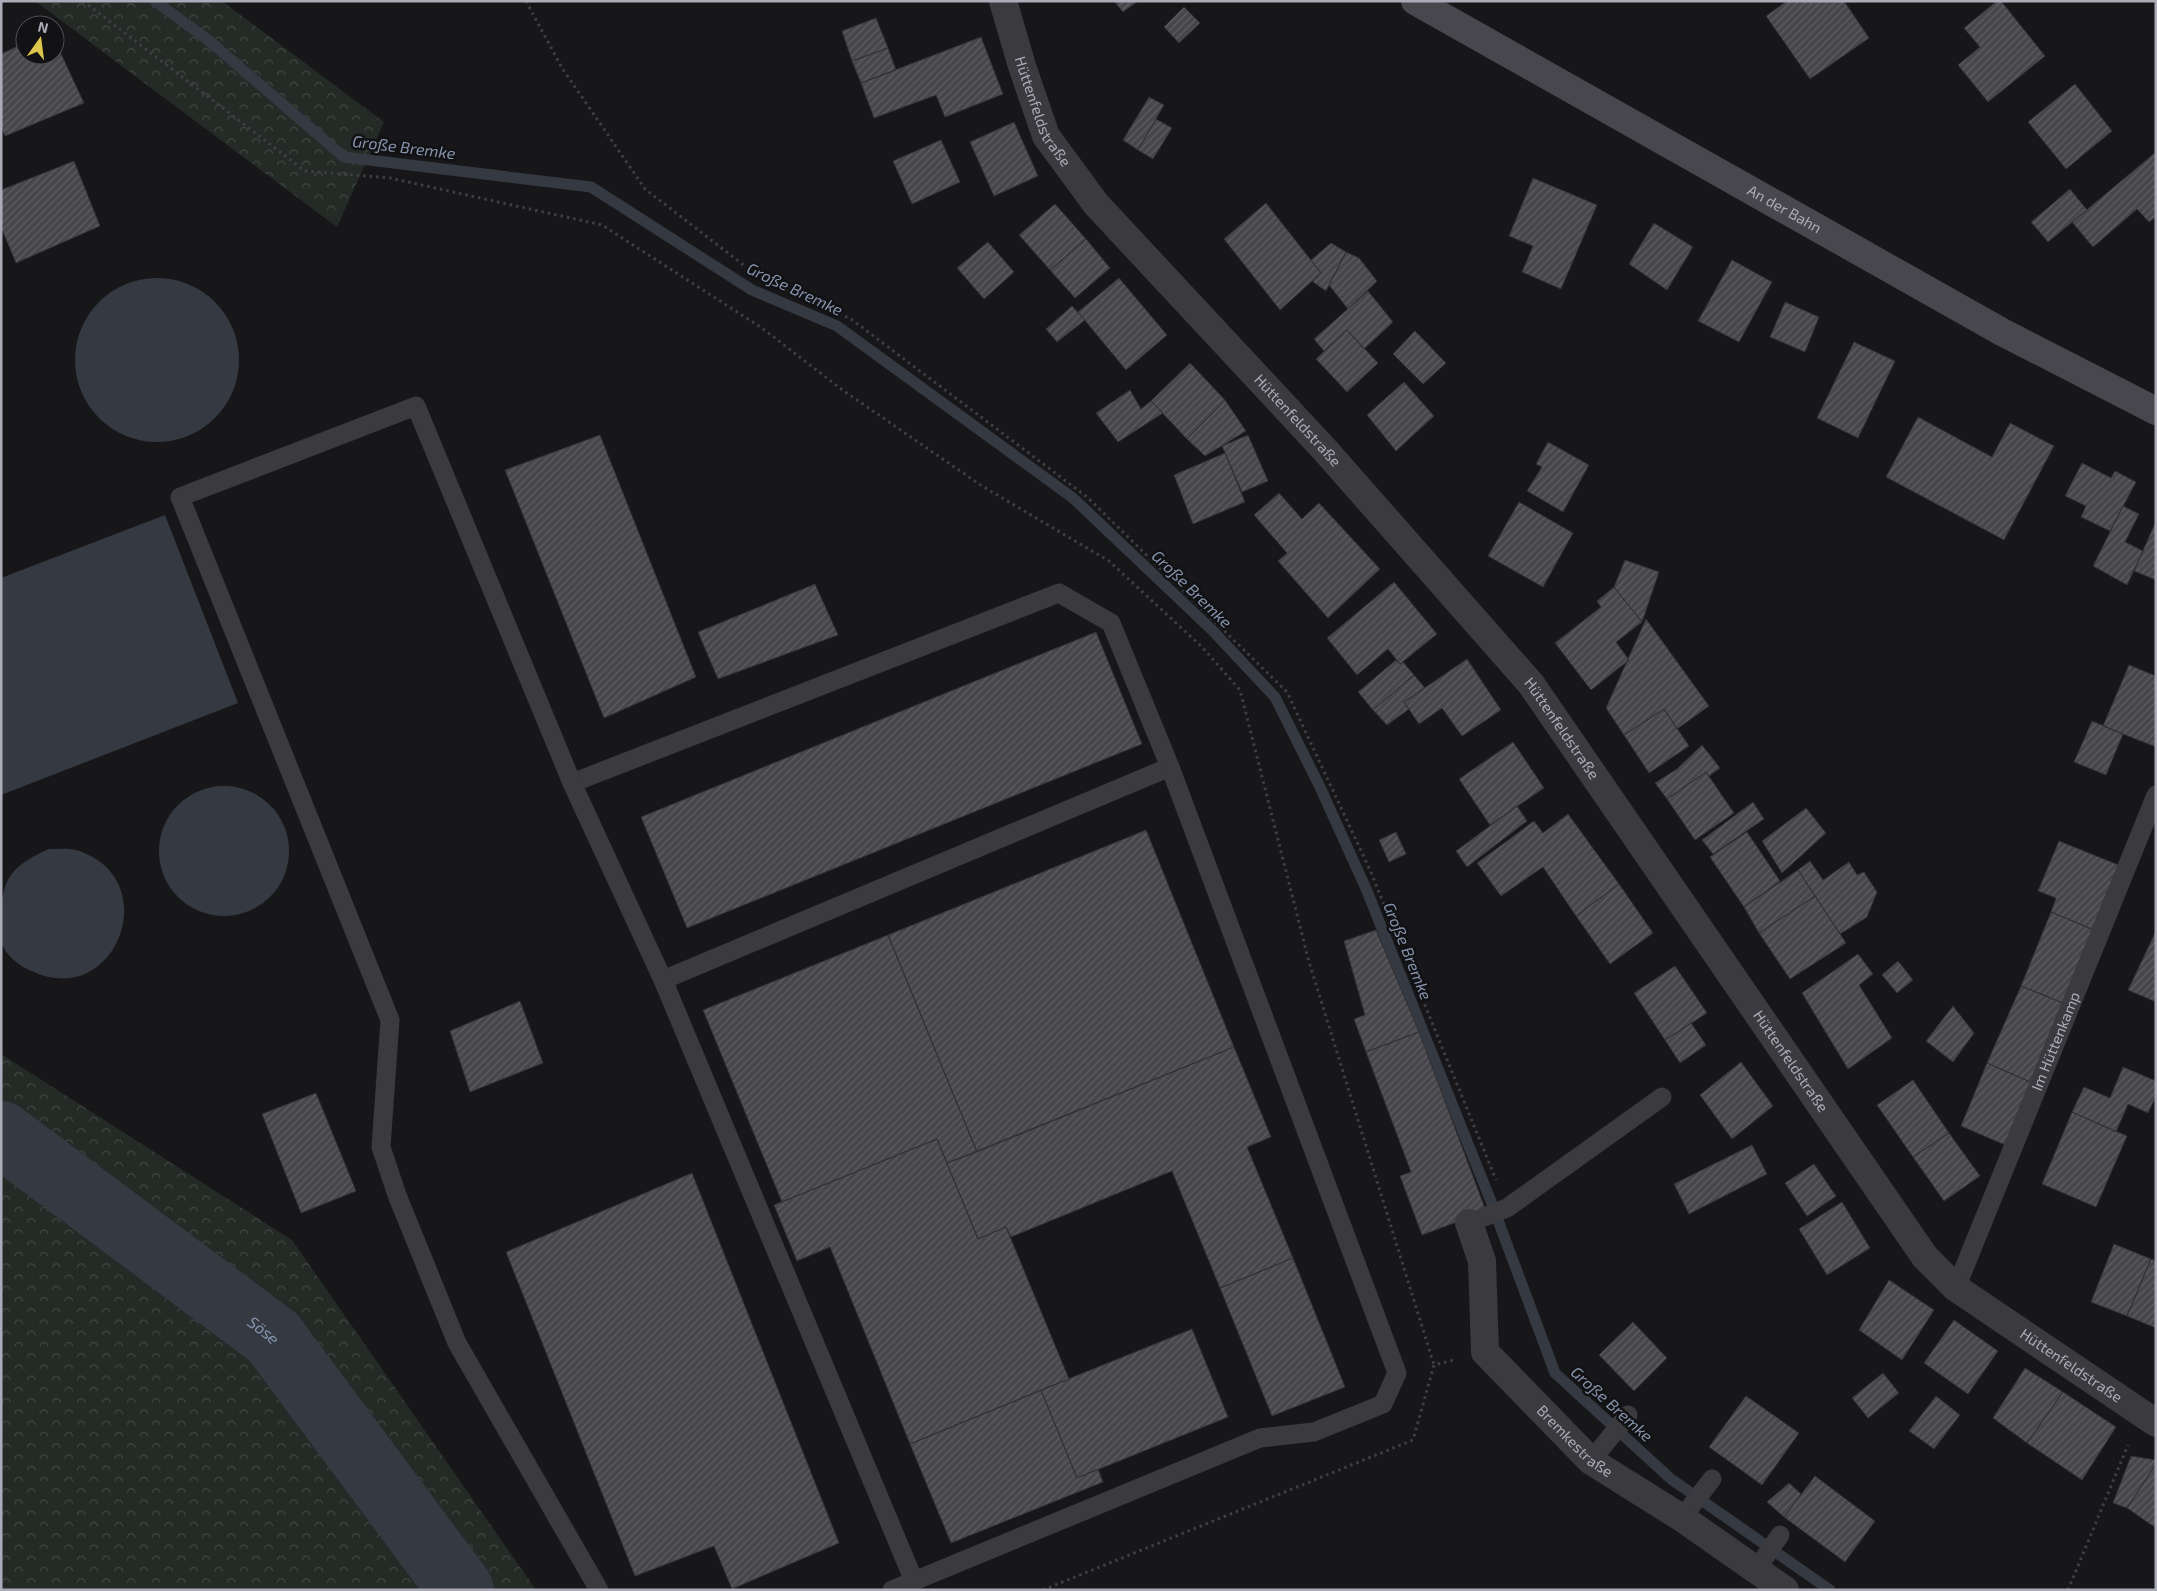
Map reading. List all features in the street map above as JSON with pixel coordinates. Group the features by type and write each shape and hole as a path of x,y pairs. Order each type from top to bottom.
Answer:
{"street":[{"name":"Hüttenfeldstraße","path":"1003,1 1022,66 1046,136 1096,204 1324,450 1531,684 1925,1257 1956,1288 2148,1419"},
{"name":"An der Bahn","path":"1415,1 2002,332 2156,411"},
{"path":"1469,1223 1482,1261 1485,1352"},
{"name":"Bremkestraße","path":"1485,1352 1598,1451 1762,1561 1785,1590"}],"lane":[{"path":"599,1590 456,1342 396,1195 381,1147 390,1020 180,497 416,406 572,784 663,980 914,1581"},
{"path":"572,784 1059,593 1112,623 1170,767 1397,1373 1383,1404 1314,1432 1260,1438 892,1590"},
{"path":"663,980 1170,767"},
{"name":"Im Hüttenkamp","path":"1956,1288 2156,795"},
{"path":"1469,1223 1507,1208 1662,1097"},
{"path":"1598,1451 1628,1415"},
{"path":"1687,1512 1712,1479"},
{"path":"1762,1561 1780,1534"}],"path":[{"path":"83,1 306,171 390,178 602,225 762,328 841,389 982,486 1109,561 1202,647 1240,690 1309,962 1434,1365 1413,1440 1043,1590"},
{"path":"1434,1365 1485,1352"},
{"path":"2068,1590 2148,1419"}],"green space":[{"path":"35,1 222,1 384,122 337,227 65,23 65,15 54,15"},
{"path":"1,1054 292,1240 536,1590 1,1590"}],"shaded area":[{"path":"149,278 165,278 188,284 203,292 215,302 225,314 233,329 239,352 239,368 233,391 225,406 215,418 203,428 188,436 165,442 149,442 126,436 111,428 89,406 79,384 75,368 75,352 81,329 89,314 111,292 133,282"},
{"path":"165,515 238,703 1,795 1,578"},
{"path":"224,786 237,787 249,791 270,805 284,826 288,838 288,864 284,876 270,897 249,911 237,915 224,916 211,915 199,911 178,897 164,876 160,864 159,851 160,838 164,826 178,805 199,791 211,787"},
{"path":"49,849 76,850 103,865 119,886 124,910 120,935 107,957 88,972 63,978 34,972 24,967 10,956 1,942 3,894 12,873 33,857"}],"building":[{"path":"1114,1 1138,1 1123,12"},
{"path":"1787,1 1844,1 1869,38 1810,79 1766,16"},
{"path":"1997,1 2001,1 2045,56 1988,102 1958,65 1980,47 1964,28"},
{"path":"1184,7 1200,23 1179,43 1164,27"},
{"path":"876,18 888,48 852,61 842,31"},
{"path":"981,37 1003,94 945,117 936,95 874,118 861,83"},
{"path":"15,48 15,65 65,65 65,62 84,103 5,136 1,127 1,54"},
{"path":"888,48 896,70 861,83 852,61"},
{"path":"2075,84 2112,131 2066,169 2028,122"},
{"path":"1149,97 1164,105 1138,150 1123,140"},
{"path":"1156,119 1172,128 1153,159 1138,150"},
{"path":"1014,122 1038,176 994,196 970,142"},
{"path":"941,140 960,182 912,204 893,161"},
{"path":"2156,152 2156,217 2149,222 2137,209 2093,247 2072,222"},
{"path":"74,161 100,226 16,263 1,227 1,190"},
{"path":"1533,178 1597,205 1561,289 1522,272 1533,246 1509,236"},
{"path":"2070,189 2087,210 2048,242 2031,222"},
{"path":"1266,203 1321,273 1280,310 1224,239"},
{"path":"1055,204 1086,239 1050,270 1019,235"},
{"path":"1654,223 1693,247 1667,290 1629,264"},
{"path":"1086,239 1110,268 1075,298 1050,270"},
{"path":"988,242 1014,272 984,299 957,268"},
{"path":"1331,243 1346,252 1326,291 1312,281 1321,273 1311,260"},
{"path":"1346,252 1359,258 1377,281 1348,309 1329,285"},
{"path":"1732,260 1772,282 1739,342 1698,321"},
{"path":"1119,278 1167,335 1126,370 1078,312"},
{"path":"1368,291 1393,322 1364,349 1347,330 1324,351 1314,339"},
{"path":"1785,302 1819,317 1805,352 1770,337"},
{"path":"1072,306 1085,320 1057,342 1046,329"},
{"path":"1347,330 1378,363 1347,392 1316,359"},
{"path":"1415,331 1446,363 1423,384 1393,354"},
{"path":"1854,342 1895,361 1858,438 1817,418"},
{"path":"1190,363 1225,400 1187,439 1151,401"},
{"path":"1404,382 1434,416 1396,451 1367,415"},
{"path":"1130,390 1141,409 1151,401 1163,413 1118,442 1096,413"},
{"path":"1225,400 1246,431 1205,456 1187,439"},
{"path":"1918,417 1992,457 2010,423 2054,446 2004,540 1886,477"},
{"path":"600,435 696,677 604,718 505,470"},
{"path":"1248,435 1268,481 1242,492 1222,446"},
{"path":"1548,442 1589,465 1563,512 1527,491 1542,467 1536,464"},
{"path":"1225,453 1245,502 1193,524 1174,475"},
{"path":"2082,463 2111,478 2115,471 2136,482 2110,531 2081,517 2086,506 2065,496"},
{"path":"1279,493 1302,519 1319,503 1380,569 1328,618 1278,561 1287,553 1254,515"},
{"path":"1519,502 1573,533 1543,587 1488,556"},
{"path":"2123,506 2139,514 2125,542 2143,551 2127,585 2093,566"},
{"path":"2156,521 2156,580 2134,571"},
{"path":"1625,560 1659,572 1642,622 1614,587"},
{"path":"1394,582 1437,634 1400,664 1388,649 1357,675 1327,638"},
{"path":"815,584 838,635 718,679 698,632"},
{"path":"1614,587 1642,622 1616,642 1629,660 1591,690 1555,643 1601,607 1597,601"},
{"path":"1646,619 1709,706 1677,729 1664,709 1624,735 1606,708"},
{"path":"1096,632 1142,744 687,928 641,817"},
{"path":"1467,659 1501,710 1462,736 1442,708 1419,724 1404,702"},
{"path":"1396,660 1400,664 1403,662 1414,675 1373,710 1358,692"},
{"path":"2129,665 2156,676 2156,747 2103,726"},
{"path":"1414,675 1425,688 1404,702 1409,709 1387,725 1373,710"},
{"path":"1664,709 1689,746 1649,773 1624,735"},
{"path":"2092,721 2123,734 2106,775 2074,762"},
{"path":"1513,742 1544,788 1490,825 1459,779"},
{"path":"1702,745 1720,768 1709,776 1706,772 1667,799 1655,783 1677,769"},
{"path":"1706,772 1734,813 1695,840 1667,799"},
{"path":"1753,802 1764,819 1713,854 1702,840"},
{"path":"1517,806 1527,821 1467,867 1456,851"},
{"path":"1806,808 1826,833 1782,873 1762,841"},
{"path":"1568,814 1619,884 1576,916 1543,867 1501,896 1477,863 1534,821 1543,833"},
{"path":"1146,830 1234,1047 977,1152 888,935"},
{"path":"1396,832 1406,854 1389,862 1379,840"},
{"path":"1747,832 1780,881 1744,907 1710,857"},
{"path":"2059,841 2121,866 2094,930 2051,912 2056,898 2038,891"},
{"path":"1810,861 1823,880 1849,862 1857,875 1864,872 1877,892 1867,917 1840,934 1798,870"},
{"path":"1798,870 1815,896 1759,933 1744,907"},
{"path":"1619,884 1653,933 1610,964 1576,916"},
{"path":"1815,896 1846,943 1790,979 1759,933"},
{"path":"2051,912 2094,930 2063,1003 2021,986"},
{"path":"1376,930 1419,1032 1366,1052 1354,1019 1365,1015 1344,941"},
{"path":"2156,931 2156,1002 2128,990"},
{"path":"888,935 977,1152 947,1163 937,1139 782,1202 703,1010"},
{"path":"1858,954 1873,974 1859,985 1892,1038 1848,1069 1802,993"},
{"path":"1898,961 1913,980 1897,993 1882,975"},
{"path":"1675,966 1707,1013 1665,1040 1634,993"},
{"path":"2021,986 2063,1003 2037,1085 1987,1063"},
{"path":"520,1001 543,1063 470,1092 450,1031"},
{"path":"1953,1006 1974,1033 1953,1062 1926,1041"},
{"path":"1691,1023 1706,1045 1680,1063 1665,1040"},
{"path":"1419,1032 1486,1211 1422,1235 1400,1176 1411,1172 1366,1052"},
{"path":"1234,1047 1271,1137 1247,1147 1293,1258 1220,1288 1172,1171 1011,1237 1006,1227 978,1239 947,1163"},
{"path":"1741,1062 1773,1106 1732,1139 1700,1095"},
{"path":"1987,1063 2037,1085 2010,1147 1961,1126"},
{"path":"2123,1067 2156,1081 2156,1096 2148,1113 2128,1104 2116,1132 2072,1112 2084,1087 2110,1098"},
{"path":"1913,1080 1949,1133 1913,1157 1877,1105"},
{"path":"316,1093 356,1191 301,1213 262,1114"},
{"path":"2072,1112 2127,1136 2096,1207 2042,1184"},
{"path":"1949,1133 1980,1176 1944,1201 1913,1157"},
{"path":"937,1139 978,1239 1006,1227 1069,1379 910,1444 830,1247 797,1261 774,1205"},
{"path":"1752,1145 1767,1174 1689,1214 1674,1184"},
{"path":"1814,1164 1836,1196 1807,1216 1785,1183"},
{"path":"692,1173 839,1543 732,1589 714,1546 635,1576 506,1252"},
{"path":"1842,1202 1870,1248 1827,1275 1799,1229"},
{"path":"2114,1244 2151,1259 2127,1316 2091,1302"},
{"path":"1293,1258 1345,1387 1272,1416 1220,1288"},
{"path":"2151,1259 2156,1261 2156,1328 2127,1316"},
{"path":"1889,1280 1934,1310 1902,1360 1859,1330"},
{"path":"1954,1320 1998,1351 1968,1394 1924,1363"},
{"path":"1633,1322 1667,1358 1634,1391 1599,1355"},
{"path":"1192,1329 1228,1417 1077,1478 1041,1390"},
{"path":"2025,1368 2063,1392 2027,1443 1993,1418"},
{"path":"1883,1373 1899,1393 1868,1418 1852,1398"},
{"path":"1041,1390 1077,1478 1098,1469 1103,1482 951,1543 910,1444"},
{"path":"2063,1392 2116,1427 2082,1480 2027,1443"},
{"path":"1746,1396 1799,1433 1762,1485 1709,1447"},
{"path":"1936,1396 1960,1415 1934,1449 1909,1431"},
{"path":"2131,1456 2156,1460 2156,1464 2127,1508 2113,1503"},
{"path":"2156,1464 2156,1528 2127,1508"},
{"path":"1815,1476 1875,1521 1845,1562 1784,1517"},
{"path":"1789,1483 1801,1494 1784,1517 1767,1502"}],"waterway":[{"name":"Große Bremke","path":"155,1 207,39 344,157 591,187 752,290 837,326 1073,498 1212,630 1275,697 1320,787 1367,891 1490,1199 1555,1373 1671,1479 1830,1590"},
{"name":"Söse","path":"1,1134 273,1337 461,1590"}]}
